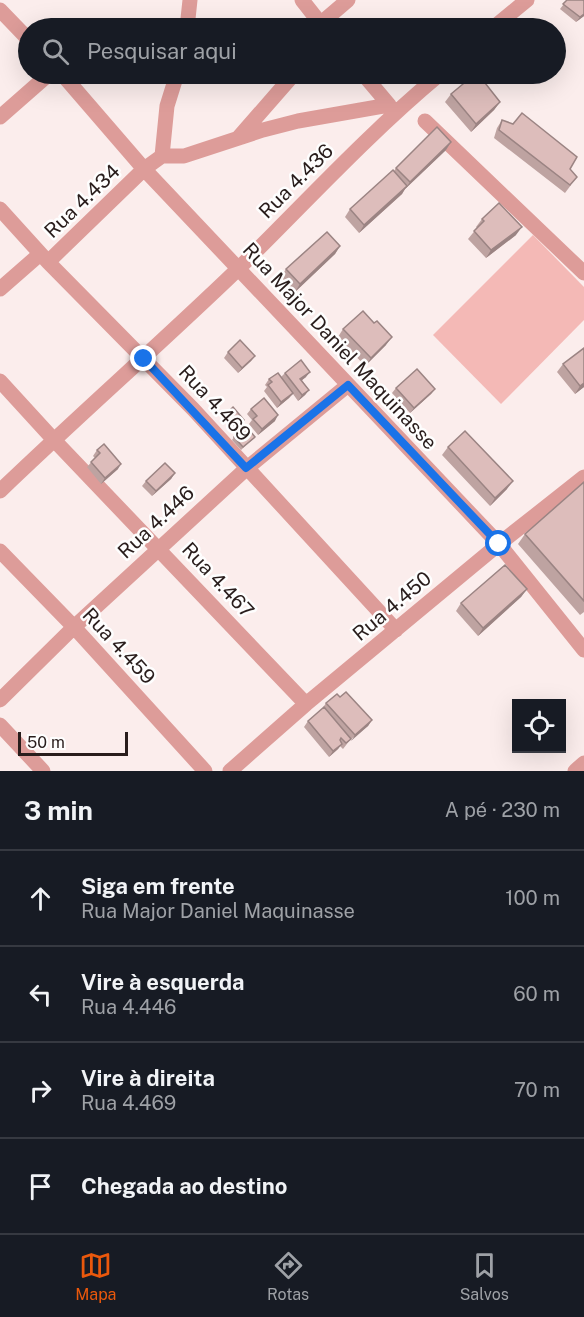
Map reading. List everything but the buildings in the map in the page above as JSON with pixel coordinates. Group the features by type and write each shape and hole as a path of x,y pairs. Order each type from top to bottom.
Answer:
{"street":[{"path":"188,18 190,0"},
{"path":"302,0 316,18"},
{"path":"330,18 348,0"},
{"path":"506,18 527,0"},
{"path":"0,10 18,29"},
{"path":"0,117 38,84"},
{"name":"Rua Major Daniel Maquinasse","path":"71,84 144,169 499,544 584,650"},
{"path":"174,84 166,106 162,156 184,156 238,137 298,121 392,108"},
{"path":"238,137 285,84"},
{"path":"372,84 392,108"},
{"name":"Rua 4.436","path":"0,491 238,269 392,108 426,84"},
{"path":"424,121 584,273"},
{"name":"Rua 4.434","path":"0,289 44,258 144,169 162,156"},
{"name":"Rua 4.469","path":"0,209 44,258 144,359 327,553 396,630"},
{"name":"Rua 4.467","path":"0,381 306,704"},
{"name":"Rua 4.446","path":"0,700 74,627 246,468 348,385"},
{"name":"Rua 4.450","path":"230,771 306,704 499,544 584,477"},
{"name":"Rua 4.459","path":"0,551 74,627 205,771"},
{"path":"0,725 43,771"},
{"path":"575,771 584,763"}],"shaded area":[{"path":"533,235 584,287 584,320 501,404 433,335"}],"route":[{"path":"144,359 246,468 348,385 499,544"}]}
